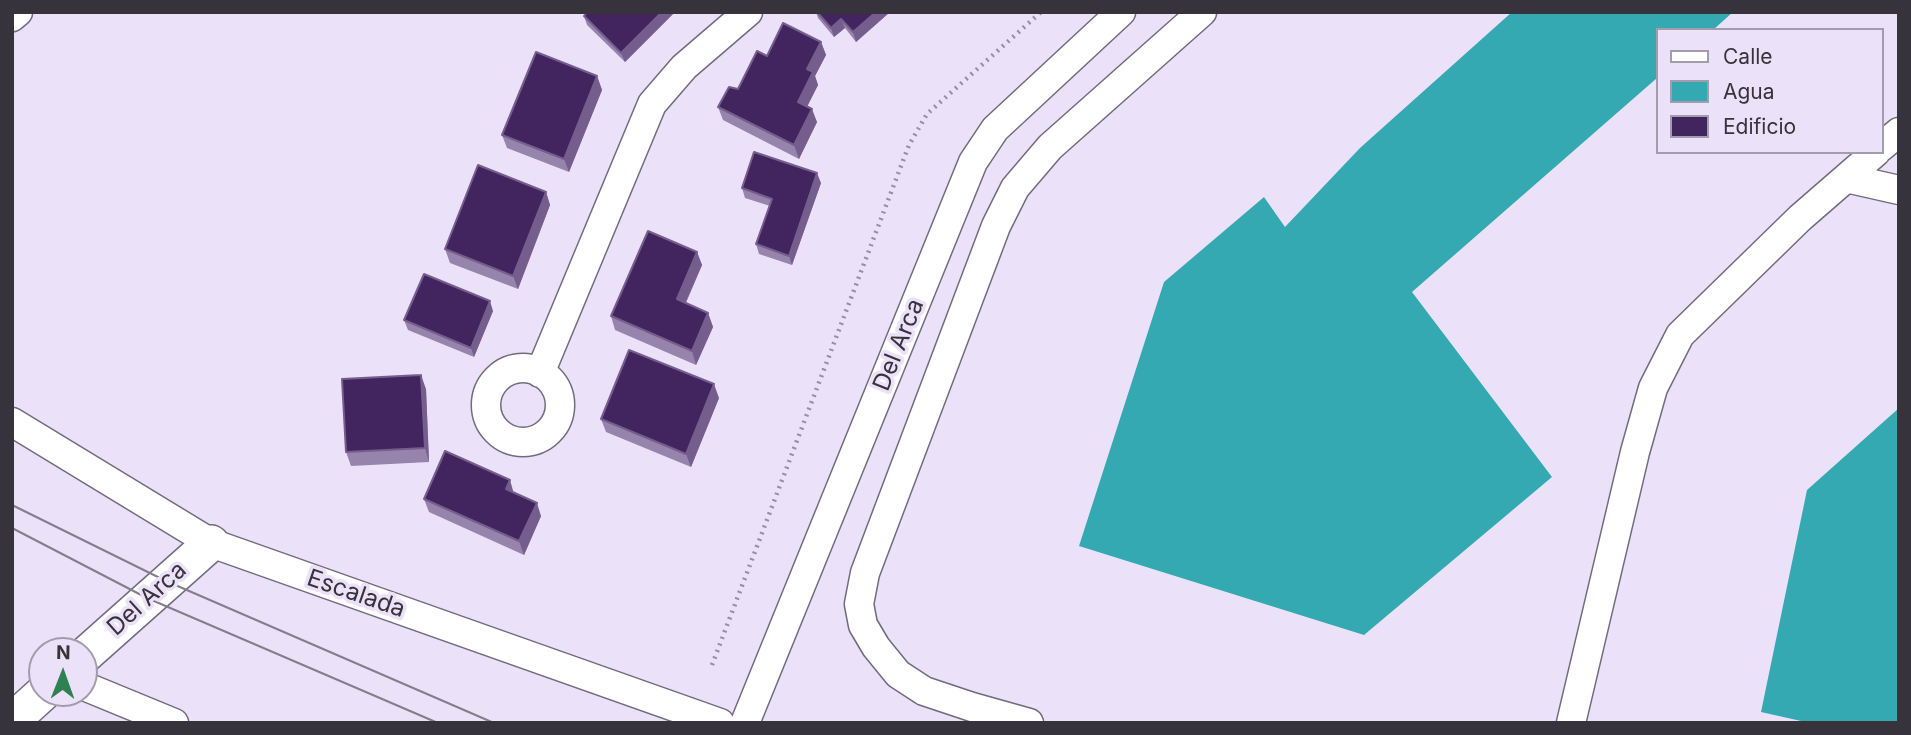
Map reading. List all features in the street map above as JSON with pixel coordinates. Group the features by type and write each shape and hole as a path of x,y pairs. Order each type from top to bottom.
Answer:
{"street":[{"path":"12,17 18,12"},
{"path":"540,373 652,104 684,67 748,12"},
{"name":"Del Arca","path":"745,723 973,162 995,130 1121,12"},
{"path":"1030,723 924,691 898,674 876,647 863,625 859,604 865,573 996,226 1015,188 1050,147 1202,12"},
{"path":"1883,145 1899,132"},
{"path":"1570,723 1653,388 1680,335 1800,218 1874,154"},
{"path":"1846,178 1899,190"},
{"name":"Escalada","path":"12,422 211,543 720,723"},
{"name":"Del Arca","path":"98,644 211,543"},
{"path":"98,692 174,723"},
{"path":"12,722 28,707"}],"path":[{"path":"712,665 909,145 927,114 1041,12"}],"water":[{"path":"1512,12 1733,12 1715,28 1656,28 1656,79 1412,292 1552,477 1364,635 1079,546 1164,282 1264,197 1285,227 1360,148"},
{"path":"1899,408 1899,723 1810,723 1761,712 1807,490"}],"building":[{"path":"587,12 662,12 621,53 584,16"},
{"path":"817,12 876,12 853,32 841,19 831,28"},
{"path":"783,23 821,42 807,69 813,72 798,102 812,109 794,145 718,107 729,87 738,89 757,51 767,56"},
{"path":"536,52 597,76 564,159 502,135"},
{"path":"754,152 817,173 789,256 756,244 772,199 742,188"},
{"path":"478,165 546,192 513,276 445,249"},
{"path":"648,231 697,252 677,299 708,313 692,351 611,316"},
{"path":"424,274 490,301 471,348 404,320"},
{"path":"629,350 714,384 686,454 601,419"},
{"path":"421,375 425,448 346,452 342,379"},
{"path":"445,451 510,480 506,489 537,503 519,541 424,499"}],"tram line":[{"path":"12,505 166,581 494,723"},
{"path":"12,528 147,598 438,723"}]}
